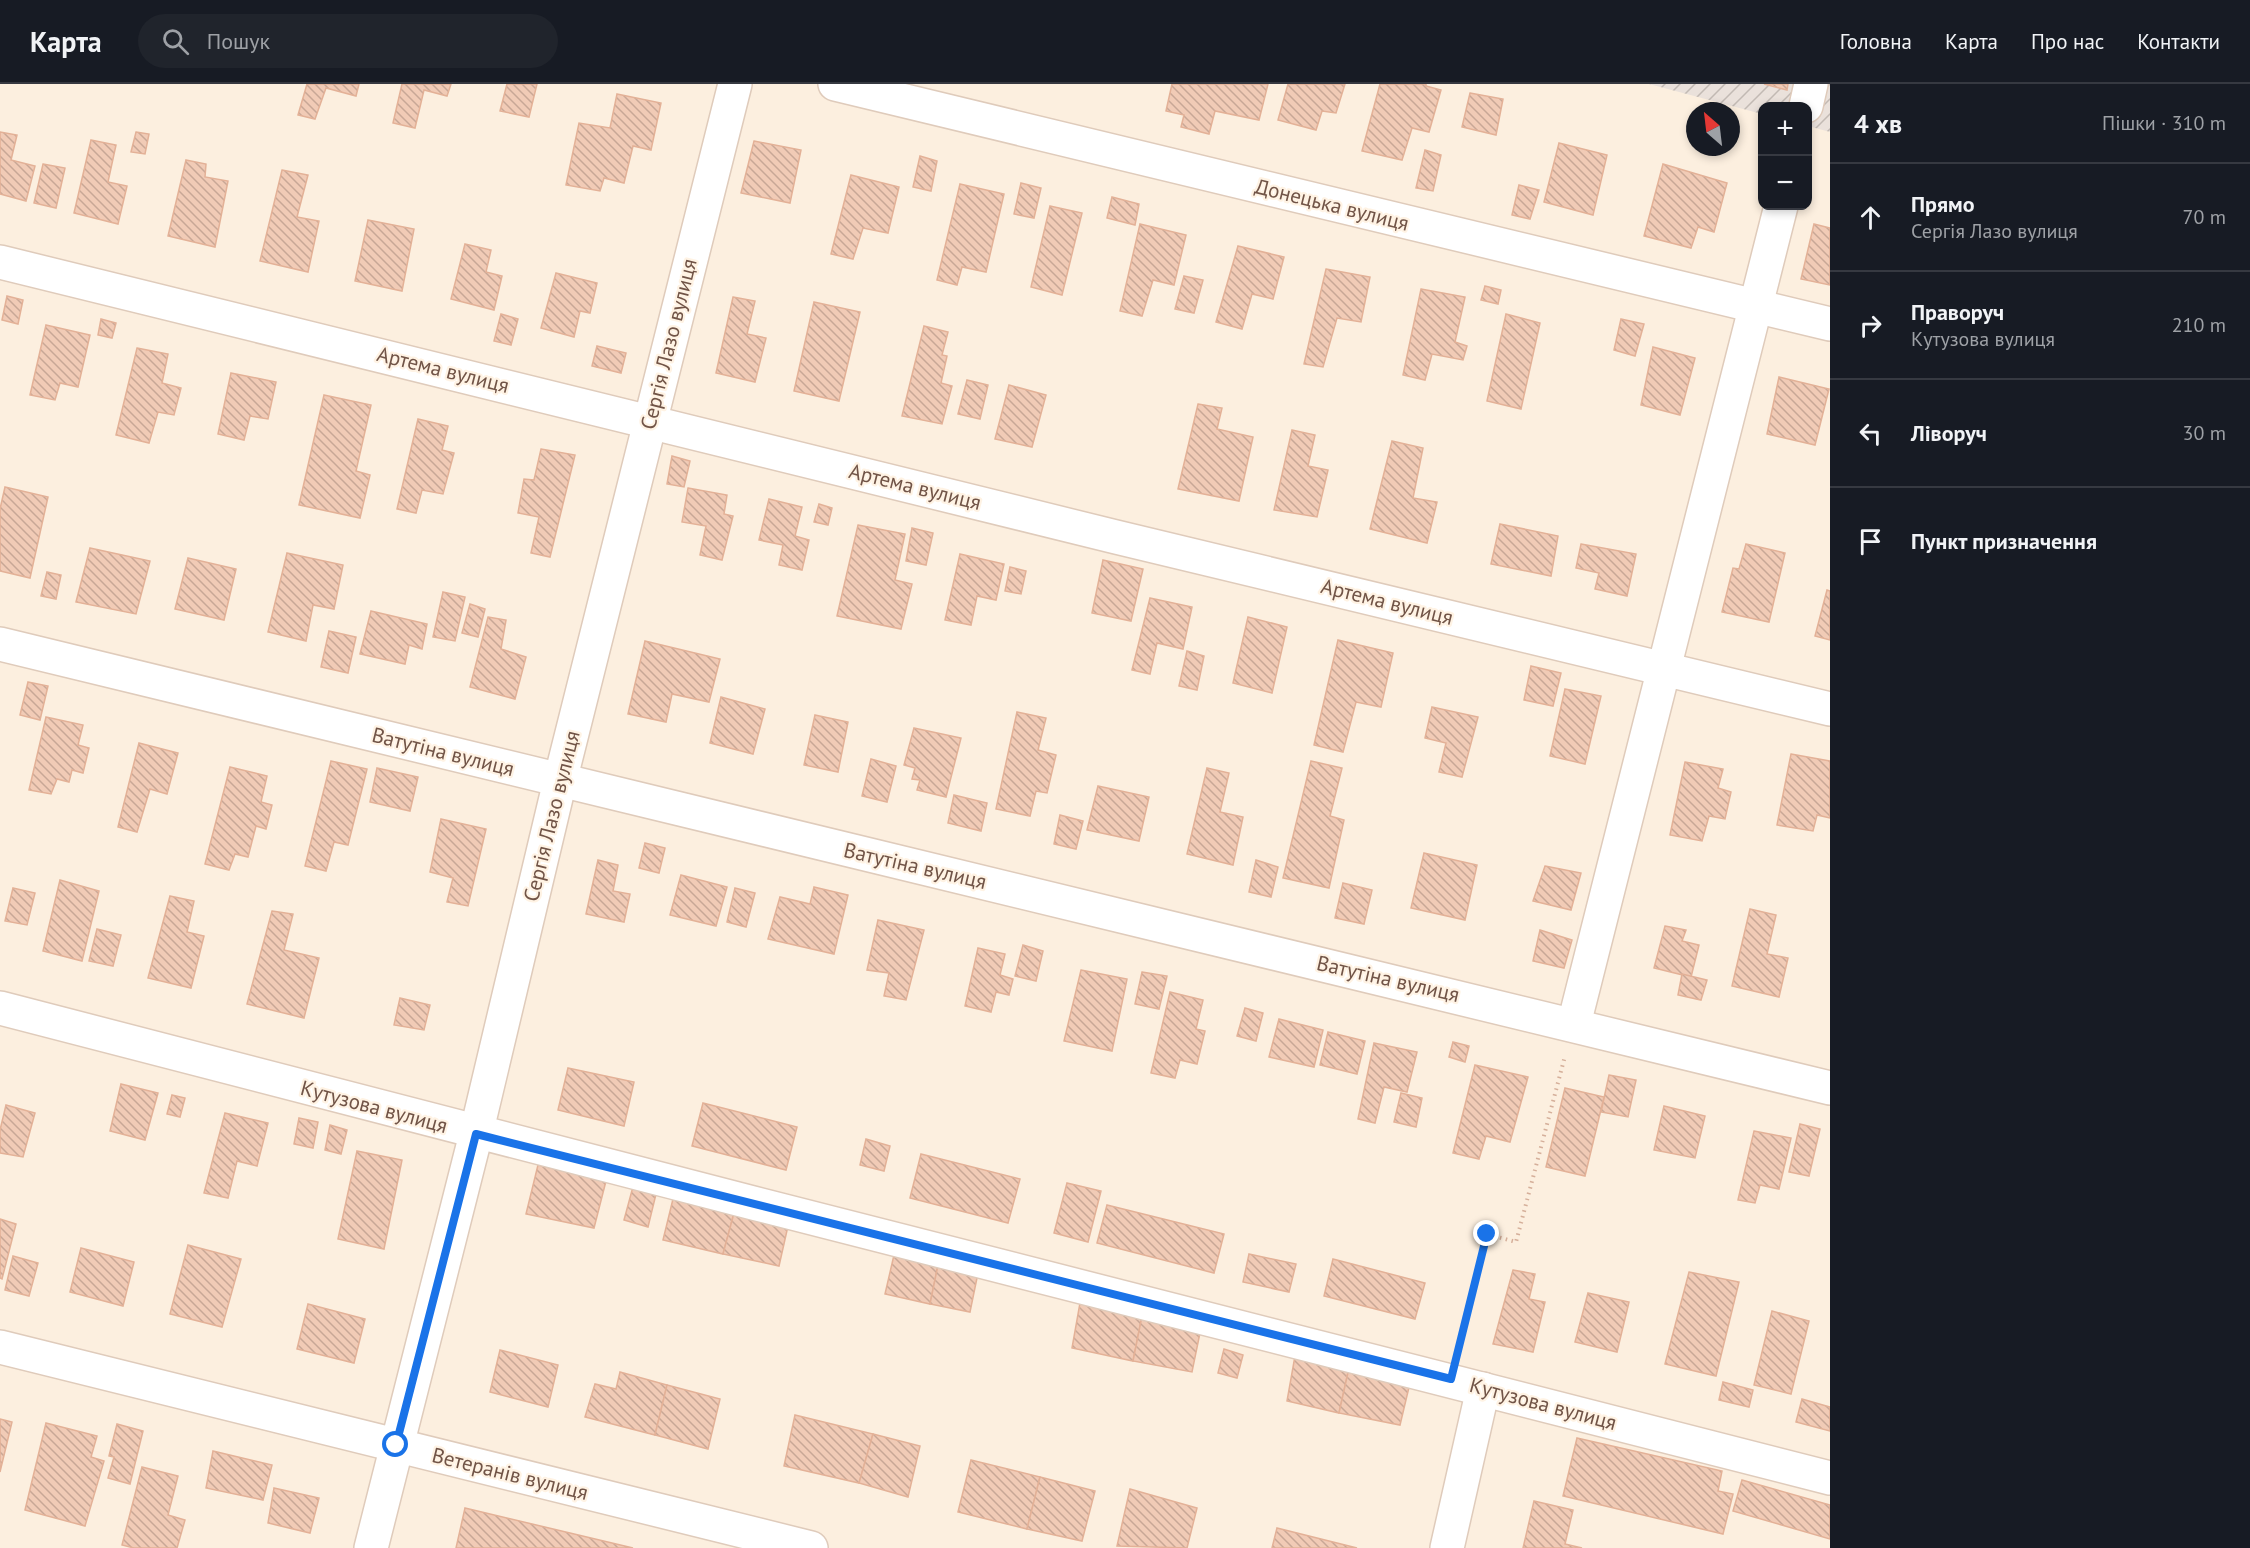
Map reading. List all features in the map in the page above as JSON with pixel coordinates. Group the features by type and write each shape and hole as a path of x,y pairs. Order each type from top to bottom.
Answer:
{"street":[{"name":"Сергія Лазо вулиця","path":"371,1548 476,1134 560,781 735,84"},
{"name":"Донецька вулиця","path":"835,84 1830,324"},
{"path":"1807,102 1811,84"},
{"path":"1574,1024 1780,210"},
{"name":"Артема вулиця","path":"0,262 650,420 1116,537 1830,709"},
{"name":"Ватутіна вулиця","path":"0,644 1574,1024 1830,1088"},
{"name":"Кутузова вулиця","path":"0,1008 476,1134 1451,1379 1830,1478"},
{"name":"Ветеранів вулиця","path":"0,1347 811,1548"},
{"path":"1447,1548 1483,1389"}],"path":[{"path":"1451,1379 1487,1234 1516,1242 1574,1024"}],"shaded area":[{"path":"1649,84 1830,84 1830,132 1812,127 1812,102 1758,102 1758,113 1740,108 1740,102 1717,102"}],"building":[{"path":"307,84 359,84 356,96 326,88 315,119 298,115"},
{"path":"402,84 451,84 447,96 424,90 415,128 393,123"},
{"path":"507,84 537,84 529,117 500,111"},
{"path":"1172,84 1268,84 1259,120 1215,111 1209,134 1181,127 1184,115 1166,111"},
{"path":"1288,84 1345,84 1336,113 1322,111 1316,130 1278,120"},
{"path":"1380,84 1426,84 1426,86 1441,90 1429,132 1412,128 1402,160 1362,151"},
{"path":"1764,84 1788,84 1787,90"},
{"path":"1470,93 1503,99 1496,135 1462,127"},
{"path":"617,94 661,103 651,150 633,146 624,183 604,178 600,191 566,185 579,123 610,128"},
{"path":"0,132 17,135 11,160 35,166 26,201 0,194"},
{"path":"136,132 149,134 145,154 131,152"},
{"path":"91,140 116,145 108,182 127,186 118,224 74,213"},
{"path":"754,141 801,150 790,203 741,193"},
{"path":"1559,143 1607,155 1593,215 1544,202"},
{"path":"1425,150 1441,155 1433,191 1416,188"},
{"path":"920,156 937,161 931,191 913,187"},
{"path":"186,160 206,164 205,177 228,181 215,247 168,236"},
{"path":"43,164 65,168 56,208 34,203"},
{"path":"1663,164 1727,183 1714,232 1698,227 1691,248 1644,236"},
{"path":"282,170 308,175 297,217 319,221 308,272 260,261"},
{"path":"851,175 899,187 888,233 863,228 853,259 831,254"},
{"path":"1021,183 1041,188 1034,218 1014,214"},
{"path":"960,184 1004,194 986,272 962,267 957,285 937,280"},
{"path":"1519,185 1539,190 1530,219 1512,215"},
{"path":"1112,197 1139,204 1135,225 1107,218"},
{"path":"1050,206 1082,213 1062,295 1031,287"},
{"path":"368,220 414,229 402,291 355,281"},
{"path":"1140,224 1186,235 1174,285 1153,280 1142,316 1120,311"},
{"path":"1814,224 1830,228 1830,285 1801,279"},
{"path":"465,244 491,250 486,272 502,276 494,310 451,299"},
{"path":"1238,246 1284,257 1273,299 1252,294 1242,329 1216,322"},
{"path":"1326,269 1370,277 1361,322 1337,318 1323,367 1304,364"},
{"path":"556,273 597,283 590,313 580,311 574,337 541,328"},
{"path":"1184,276 1203,280 1194,313 1175,309"},
{"path":"1485,286 1501,290 1498,304 1481,300"},
{"path":"1421,289 1465,297 1455,342 1467,346 1463,360 1432,354 1425,380 1403,375"},
{"path":"7,296 23,300 18,324 2,320"},
{"path":"733,297 755,301 747,334 766,338 755,382 716,373"},
{"path":"814,302 860,312 839,401 794,391"},
{"path":"501,314 518,319 511,345 494,341"},
{"path":"1506,314 1540,323 1521,409 1487,401"},
{"path":"101,319 116,323 112,338 98,335"},
{"path":"1621,319 1644,324 1635,356 1614,350"},
{"path":"46,325 90,335 78,387 60,383 55,400 30,395"},
{"path":"924,326 948,332 942,355 947,356 941,383 952,386 942,424 902,416"},
{"path":"597,346 626,353 621,373 592,366"},
{"path":"1653,347 1695,358 1680,415 1641,405"},
{"path":"137,348 168,354 162,383 181,388 174,415 158,412 149,443 116,435"},
{"path":"231,373 276,382 268,419 250,416 244,440 218,434"},
{"path":"1779,377 1829,389 1815,445 1767,434"},
{"path":"967,380 988,385 980,419 958,414"},
{"path":"1009,385 1046,395 1032,447 995,439"},
{"path":"324,395 371,405 356,471 370,475 360,518 299,505"},
{"path":"1198,404 1222,408 1217,429 1253,437 1239,501 1178,489"},
{"path":"418,419 448,426 442,450 454,453 443,494 422,490 416,513 397,509"},
{"path":"1292,430 1315,435 1308,466 1328,470 1317,517 1274,510"},
{"path":"1392,441 1423,448 1413,498 1437,502 1427,543 1370,529"},
{"path":"541,449 575,455 550,557 531,553 539,517 518,513 524,479 534,480"},
{"path":"672,456 690,461 684,487 667,484"},
{"path":"5,487 48,497 30,578 0,571 0,509"},
{"path":"688,488 727,495 724,514 733,516 722,560 700,555 706,526 682,522"},
{"path":"769,499 802,507 795,536 809,540 802,570 779,565 783,545 759,540"},
{"path":"819,504 832,508 828,525 814,522"},
{"path":"1500,524 1558,536 1551,576 1491,564"},
{"path":"858,525 905,534 895,580 912,584 901,629 837,616"},
{"path":"912,528 933,533 926,565 906,561"},
{"path":"1581,544 1636,554 1627,596 1595,589 1599,573 1576,568"},
{"path":"1746,544 1785,553 1769,622 1722,612 1733,568 1739,569"},
{"path":"90,548 150,561 136,614 76,602"},
{"path":"287,553 343,565 334,609 313,605 306,641 268,632"},
{"path":"960,554 1004,564 996,600 977,596 971,625 945,620"},
{"path":"188,558 236,569 224,620 175,609"},
{"path":"1103,560 1143,569 1131,621 1092,613"},
{"path":"1010,567 1026,571 1021,594 1005,591"},
{"path":"47,572 61,575 56,599 41,596"},
{"path":"1827,590 1830,591 1830,640 1815,636"},
{"path":"443,592 465,597 455,641 433,637"},
{"path":"1150,598 1192,607 1183,649 1157,643 1150,674 1132,670"},
{"path":"470,604 485,609 478,637 462,633"},
{"path":"371,611 427,624 422,649 409,645 405,664 360,654"},
{"path":"488,617 506,620 501,649 526,657 515,699 470,687"},
{"path":"1248,617 1287,627 1272,693 1233,683"},
{"path":"329,631 356,637 348,673 321,667"},
{"path":"1338,640 1393,653 1381,707 1356,702 1343,752 1314,745"},
{"path":"645,641 720,659 709,702 672,694 666,722 628,714"},
{"path":"1187,651 1204,656 1197,690 1179,686"},
{"path":"1531,666 1561,673 1553,706 1524,700"},
{"path":"28,682 48,686 40,720 20,715"},
{"path":"1565,689 1601,696 1585,764 1550,756"},
{"path":"721,697 765,709 753,754 710,743"},
{"path":"1432,707 1478,717 1462,777 1439,772 1446,743 1425,738"},
{"path":"1017,712 1046,718 1038,750 1056,755 1047,793 1036,791 1030,816 996,809"},
{"path":"815,715 848,722 838,772 804,765"},
{"path":"46,717 83,725 78,745 89,748 83,773 72,770 69,782 57,779 51,794 29,790"},
{"path":"914,728 961,738 946,797 917,790 920,780 912,779 915,768 904,765"},
{"path":"139,743 178,753 167,794 150,789 137,832 118,827"},
{"path":"1791,754 1830,761 1830,818 1817,815 1813,831 1777,825"},
{"path":"871,759 896,766 887,802 862,796"},
{"path":"331,761 367,769 348,845 334,842 326,871 305,866"},
{"path":"1311,761 1342,768 1330,816 1344,820 1329,888 1283,878"},
{"path":"1685,762 1723,769 1718,788 1731,792 1725,819 1709,816 1702,841 1670,835"},
{"path":"230,767 267,776 261,802 272,805 266,829 256,826 248,857 235,854 229,870 205,864"},
{"path":"377,768 418,777 410,811 370,802"},
{"path":"1207,768 1229,773 1220,812 1243,817 1233,865 1187,854"},
{"path":"1098,786 1149,797 1139,841 1087,830"},
{"path":"954,795 987,803 981,831 948,823"},
{"path":"1060,815 1083,821 1076,849 1054,844"},
{"path":"441,819 486,829 468,906 447,902 453,878 430,872"},
{"path":"645,843 665,848 659,873 639,868"},
{"path":"1424,853 1477,865 1465,920 1411,908"},
{"path":"598,860 618,865 613,891 630,894 624,922 586,914"},
{"path":"1256,860 1278,867 1271,897 1249,892"},
{"path":"1545,866 1581,873 1571,910 1533,901"},
{"path":"681,875 727,887 716,926 670,915"},
{"path":"60,880 99,891 82,961 43,951"},
{"path":"1343,883 1372,890 1364,924 1335,918"},
{"path":"814,887 848,895 834,954 768,939 780,897 810,904"},
{"path":"13,888 35,893 27,925 5,921"},
{"path":"735,888 755,893 746,927 727,922"},
{"path":"170,896 194,901 187,932 204,936 191,988 148,978"},
{"path":"1750,909 1776,915 1767,954 1788,958 1779,997 1732,986"},
{"path":"272,911 293,914 284,950 319,958 304,1018 247,1004"},
{"path":"878,920 924,930 906,1000 884,996 889,973 867,970"},
{"path":"1665,926 1686,930 1682,941 1699,945 1691,977 1654,968"},
{"path":"97,929 121,935 113,966 89,961"},
{"path":"1540,930 1572,940 1564,968 1533,961"},
{"path":"1023,945 1043,951 1036,981 1015,976"},
{"path":"978,948 1005,954 1000,975 1013,979 1009,995 996,992 991,1012 965,1006"},
{"path":"1081,970 1127,979 1112,1051 1064,1041"},
{"path":"1142,972 1167,976 1159,1009 1135,1004"},
{"path":"1682,974 1707,980 1701,1000 1678,995"},
{"path":"1170,992 1203,1000 1196,1029 1205,1031 1197,1064 1180,1060 1175,1078 1151,1073"},
{"path":"400,998 430,1005 424,1030 394,1025"},
{"path":"1245,1008 1263,1013 1256,1041 1237,1036"},
{"path":"1279,1019 1323,1030 1314,1067 1269,1057"},
{"path":"1328,1032 1365,1041 1357,1074 1320,1065"},
{"path":"1453,1042 1469,1046 1465,1062 1449,1057"},
{"path":"1374,1043 1417,1052 1407,1092 1384,1087 1375,1123 1358,1119"},
{"path":"1475,1065 1528,1077 1510,1142 1486,1136 1479,1159 1453,1153"},
{"path":"568,1068 634,1082 624,1126 558,1110"},
{"path":"1609,1075 1636,1080 1628,1117 1601,1112"},
{"path":"121,1084 158,1093 145,1140 110,1131"},
{"path":"1565,1088 1604,1097 1585,1176 1546,1167"},
{"path":"1401,1093 1422,1098 1416,1127 1394,1122"},
{"path":"172,1095 185,1098 180,1117 167,1114"},
{"path":"703,1103 797,1127 786,1170 692,1146"},
{"path":"6,1105 35,1113 23,1157 0,1153 0,1130"},
{"path":"1664,1106 1705,1116 1695,1158 1654,1150"},
{"path":"225,1113 268,1123 257,1166 237,1161 228,1198 204,1193"},
{"path":"299,1118 318,1122 313,1148 294,1144"},
{"path":"1800,1124 1820,1129 1809,1176 1789,1172"},
{"path":"330,1125 347,1130 341,1154 325,1150"},
{"path":"1754,1131 1791,1138 1779,1189 1760,1185 1755,1203 1738,1200"},
{"path":"866,1139 890,1146 884,1171 860,1165"},
{"path":"357,1151 402,1160 384,1249 338,1239"},
{"path":"921,1154 1020,1179 1008,1223 910,1198"},
{"path":"538,1165 606,1181 594,1228 526,1214"},
{"path":"634,1183 657,1190 648,1227 624,1220"},
{"path":"1067,1183 1101,1191 1088,1242 1054,1233"},
{"path":"673,1199 734,1213 723,1254 663,1240"},
{"path":"1107,1205 1224,1234 1214,1273 1097,1243"},
{"path":"734,1213 788,1226 779,1266 723,1254"},
{"path":"0,1219 16,1224 2,1279 0,1278"},
{"path":"188,1245 241,1259 222,1327 170,1314"},
{"path":"81,1248 134,1262 123,1306 70,1292"},
{"path":"1249,1254 1296,1264 1289,1292 1243,1282"},
{"path":"894,1255 938,1265 930,1304 885,1294"},
{"path":"13,1256 38,1263 29,1296 5,1290"},
{"path":"1333,1259 1425,1283 1415,1319 1324,1296"},
{"path":"938,1265 978,1273 970,1312 930,1304"},
{"path":"1513,1270 1535,1274 1529,1299 1545,1302 1533,1352 1493,1344"},
{"path":"1689,1272 1739,1282 1716,1376 1665,1364"},
{"path":"1588,1293 1629,1302 1617,1352 1575,1342"},
{"path":"1080,1303 1142,1316 1133,1361 1072,1348"},
{"path":"308,1304 365,1319 354,1363 297,1349"},
{"path":"1772,1311 1809,1321 1791,1394 1754,1385"},
{"path":"1142,1316 1201,1328 1192,1372 1133,1361"},
{"path":"1224,1349 1243,1355 1237,1378 1218,1373"},
{"path":"500,1350 558,1365 548,1407 490,1392"},
{"path":"1295,1356 1349,1368 1339,1413 1287,1401"},
{"path":"1349,1368 1410,1383 1400,1425 1339,1413"},
{"path":"620,1372 667,1385 655,1435 585,1417 595,1384 616,1389"},
{"path":"1723,1382 1753,1390 1749,1407 1719,1400"},
{"path":"667,1385 720,1399 708,1449 655,1435"},
{"path":"1802,1399 1830,1407 1830,1431 1796,1422"},
{"path":"795,1415 873,1434 859,1483 784,1466"},
{"path":"0,1419 12,1422 0,1472"},
{"path":"46,1423 97,1436 91,1457 104,1461 85,1526 25,1510"},
{"path":"117,1424 143,1431 130,1484 108,1478 114,1457 109,1456"},
{"path":"873,1434 920,1446 908,1497 859,1483"},
{"path":"1577,1438 1722,1471 1718,1491 1733,1494 1723,1534 1563,1496"},
{"path":"213,1451 272,1465 263,1500 206,1488"},
{"path":"971,1460 1040,1477 1027,1529 958,1512"},
{"path":"142,1467 178,1476 168,1515 185,1520 177,1548 134,1548 122,1545"},
{"path":"1040,1477 1095,1491 1082,1541 1027,1529"},
{"path":"1742,1480 1830,1505 1830,1539 1733,1511"},
{"path":"274,1488 319,1498 310,1533 268,1523"},
{"path":"1130,1489 1197,1508 1187,1548 1117,1546"},
{"path":"1534,1501 1573,1510 1565,1544 1582,1548 1523,1548"},
{"path":"465,1508 633,1548 456,1548"},
{"path":"1277,1528 1357,1548 1272,1548"}],"route":[{"path":"396,1445 476,1134 1451,1379 1487,1234"}]}
